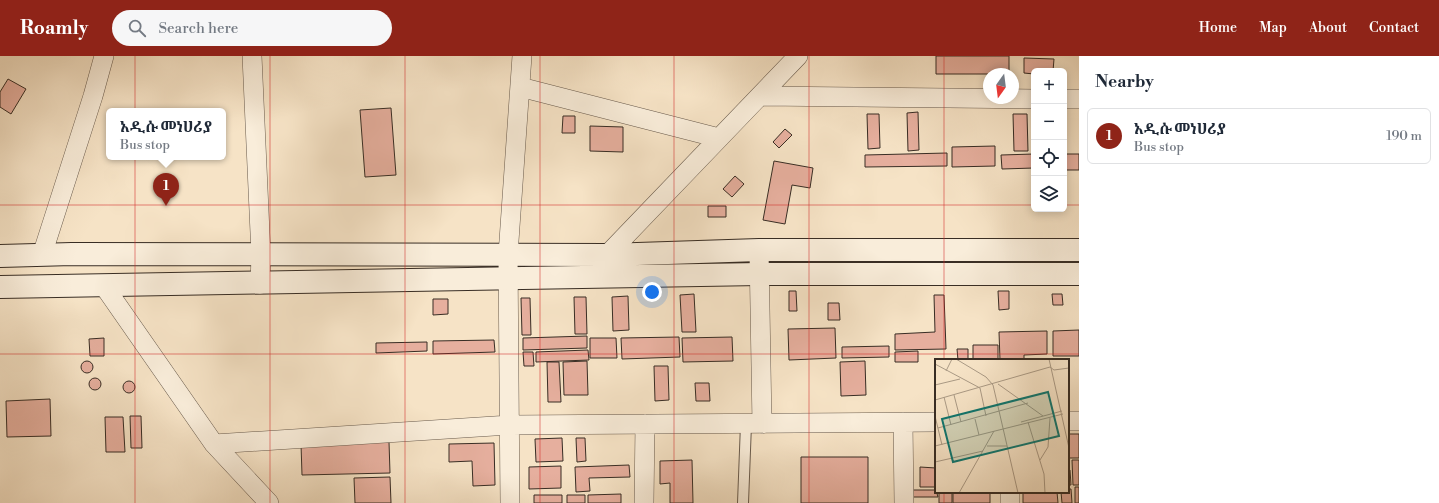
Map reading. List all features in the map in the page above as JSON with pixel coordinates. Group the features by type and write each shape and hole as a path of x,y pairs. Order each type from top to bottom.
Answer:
{"main road":[{"path":"0,256 607,255 759,250 1079,250"},
{"path":"0,287 260,284 507,277 760,274 1079,274"}],"street":[{"path":"42,255 93,96 104,56"},
{"path":"252,56 261,255 260,284"},
{"path":"510,503 507,277 522,56"},
{"path":"607,255 798,56"},
{"path":"520,87 719,138"},
{"path":"760,96 1031,99"},
{"path":"1067,99 1079,99"},
{"path":"754,424 760,274 759,250"},
{"path":"104,286 214,444 269,503"},
{"path":"903,422 904,503"},
{"path":"214,444 510,426 935,422"},
{"path":"644,503 645,424"}],"lane":[{"path":"743,503 754,424"}],"building":[{"path":"936,56 1009,56 1009,68 983,68 983,74 936,74"},
{"path":"1024,58 1054,59 1053,68 1031,68 1031,74 1024,73"},
{"path":"8,79 26,89 11,114 0,107 0,92"},
{"path":"391,108 396,175 365,177 360,110"},
{"path":"918,112 919,150 908,151 907,113"},
{"path":"867,114 879,114 880,148 868,149"},
{"path":"1013,114 1027,114 1028,151 1014,151"},
{"path":"563,116 575,116 575,133 562,133"},
{"path":"590,126 623,127 623,152 590,151"},
{"path":"785,129 792,135 779,148 773,142"},
{"path":"995,146 995,166 952,167 952,147"},
{"path":"947,153 947,166 865,167 865,155"},
{"path":"1031,154 1031,168 1002,169 1001,155"},
{"path":"1067,154 1079,154 1079,170 1067,170"},
{"path":"774,161 813,168 810,188 792,185 785,224 763,220"},
{"path":"735,176 744,184 732,197 723,189"},
{"path":"708,206 726,206 726,217 708,217"},
{"path":"789,291 796,291 797,311 789,311"},
{"path":"998,291 1009,291 1009,309 999,310"},
{"path":"694,294 696,332 682,332 680,295"},
{"path":"1052,294 1062,294 1063,305 1053,305"},
{"path":"934,295 944,295 946,349 895,350 895,334 935,332"},
{"path":"628,296 629,330 613,331 612,297"},
{"path":"574,297 586,297 587,334 575,334"},
{"path":"521,298 530,298 531,335 522,335"},
{"path":"433,299 448,299 448,314 433,315"},
{"path":"828,303 839,303 840,320 828,320"},
{"path":"835,328 836,358 789,360 788,329"},
{"path":"1079,330 1079,356 1053,356 1053,331"},
{"path":"1047,331 1047,354 1024,355 1024,359 1000,359 999,332"},
{"path":"587,336 587,348 523,350 523,338"},
{"path":"679,337 680,357 622,359 621,338"},
{"path":"732,337 733,361 683,362 682,338"},
{"path":"104,338 104,356 90,356 89,339"},
{"path":"590,338 616,338 617,358 590,358"},
{"path":"494,340 495,352 433,354 433,341"},
{"path":"427,342 427,351 376,353 376,343"},
{"path":"973,345 998,345 998,359 973,359"},
{"path":"889,346 889,357 842,358 842,347"},
{"path":"957,349 968,349 968,359 958,359"},
{"path":"588,350 589,360 536,362 536,352"},
{"path":"918,351 918,362 895,362 895,352"},
{"path":"523,352 533,352 534,366 524,366"},
{"path":"87,361 91,363 93,367 91,371 87,373 83,371 81,367 83,363"},
{"path":"587,361 588,395 564,395 563,362"},
{"path":"865,361 866,395 841,396 840,362"},
{"path":"547,362 559,362 561,402 548,402"},
{"path":"654,366 668,366 669,400 655,401"},
{"path":"95,378 99,380 101,384 99,388 95,390 91,388 89,384 91,380"},
{"path":"129,381 133,383 135,387 133,391 129,393 125,391 123,387 125,383"},
{"path":"695,383 709,383 710,401 696,401"},
{"path":"50,399 51,436 7,437 6,401"},
{"path":"130,416 141,416 142,448 131,448"},
{"path":"105,417 123,417 125,452 106,452"},
{"path":"1069,434 1079,434 1079,458 1069,458"},
{"path":"562,438 563,461 536,462 535,439"},
{"path":"576,438 585,438 586,461 577,462"},
{"path":"389,442 390,473 302,475 301,444"},
{"path":"494,443 495,485 473,486 472,461 449,462 449,444"},
{"path":"801,457 868,457 868,503 801,503"},
{"path":"692,460 693,503 670,503 670,483 660,484 660,461"},
{"path":"1072,460 1079,460 1079,485 1073,485"},
{"path":"629,465 630,477 589,478 590,491 576,492 575,467"},
{"path":"561,466 561,488 529,489 529,467"},
{"path":"920,467 935,468 935,487 920,487"},
{"path":"1069,470 1070,470 1071,485 1069,485"},
{"path":"390,477 391,503 355,503 354,478"},
{"path":"1075,487 1079,487 1079,503 1075,503"},
{"path":"1069,489 1071,489 1072,503 1062,503 1061,493 1069,493"},
{"path":"912,490 935,490 938,497 912,497"},
{"path":"939,493 952,493 952,503 939,503"},
{"path":"953,493 990,493 990,503 953,503"},
{"path":"1023,493 1057,493 1058,503 1023,503"},
{"path":"621,494 621,503 588,503 588,495"},
{"path":"534,495 562,495 562,503 534,503"},
{"path":"567,495 585,495 585,503 567,503"}],"place":[{"name":"አዲሱ መነሀሪያ","path":"166,206"}]}
